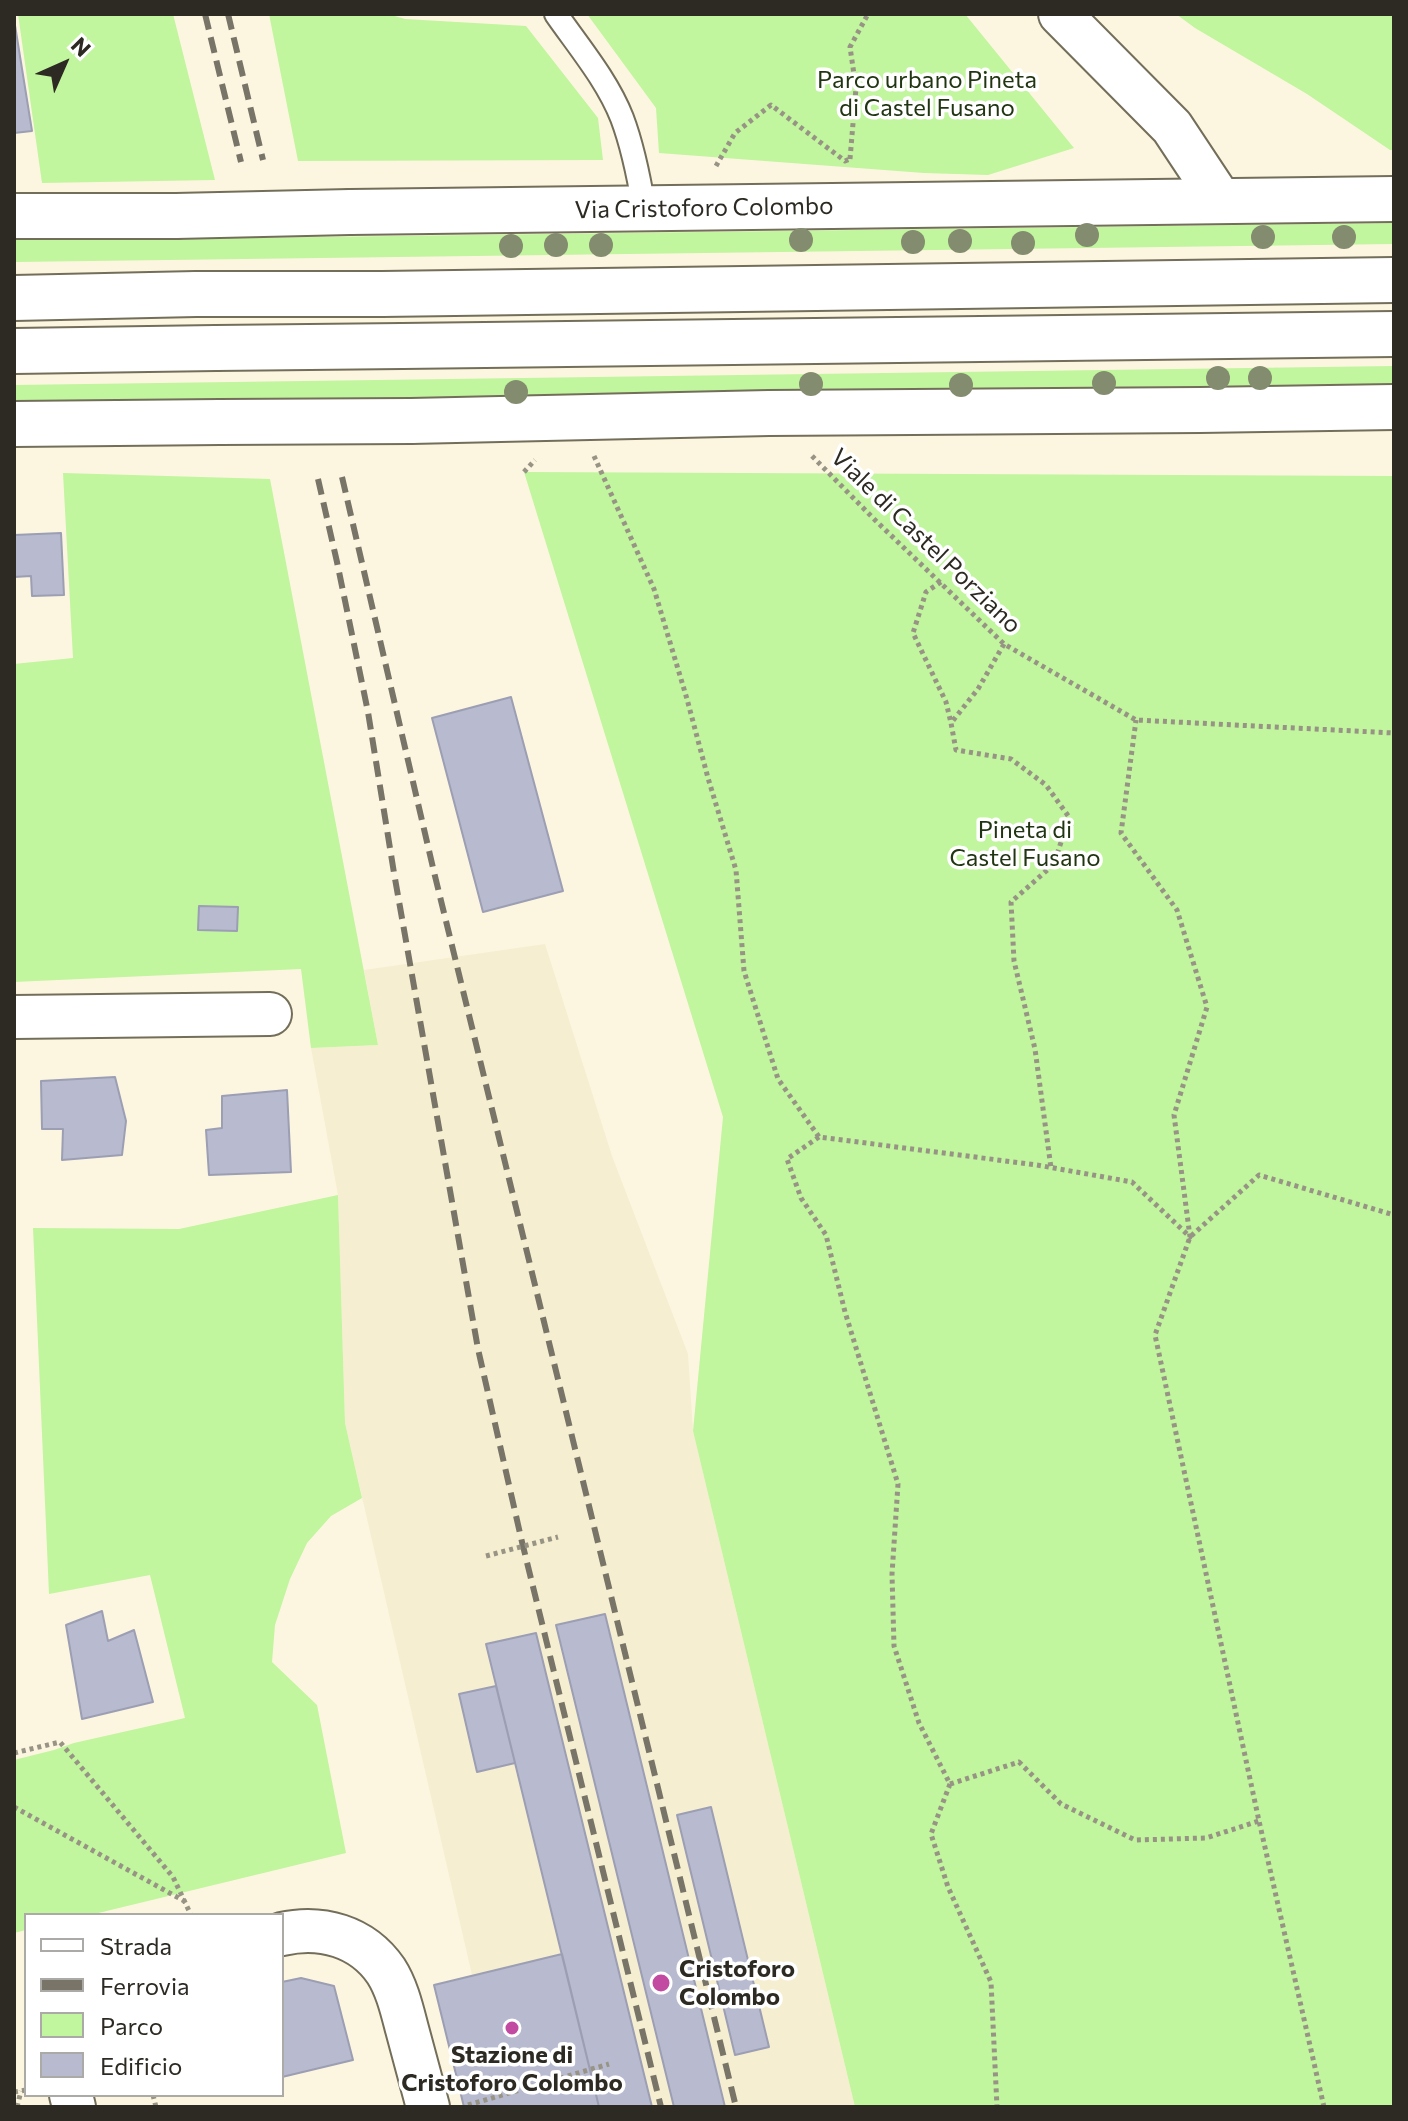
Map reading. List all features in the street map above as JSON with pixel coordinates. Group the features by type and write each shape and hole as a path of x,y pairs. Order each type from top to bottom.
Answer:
{"street":[{"path":"1060,14 1172,127 1221,201"},
{"name":"Via Cristoforo Colombo","path":"14,216 1394,199"},
{"path":"14,298 1394,280"},
{"path":"14,351 1394,334"},
{"path":"14,424 1394,407"},
{"path":"14,1017 270,1014"},
{"path":"284,1934 323,1930 340,1935 358,1944 385,1970 399,2001 428,2107"}],"lane":[{"path":"556,14 605,85 621,116 634,155 644,208"}],"path":[{"path":"716,175 716,164 735,133 771,105 845,161 850,159 856,88 850,47 868,14"},
{"name":"Viale di Castel Porziano","path":"769,413 1004,644 1136,720 1394,733"},
{"path":"524,472 576,418 654,589 736,870 744,971 778,1079 819,1137"},
{"path":"941,582 926,592 913,633 946,702 956,750 1011,759 1046,785 1069,817 1054,864 1011,902 1014,961 1035,1049 1051,1168"},
{"path":"951,723 978,689 1004,644"},
{"path":"1136,720 1121,833 1177,910 1207,1007 1174,1115 1190,1237 1155,1335 1324,2107"},
{"path":"997,2107 991,1982 948,1887 931,1834 950,1784 919,1723 894,1646 892,1574 898,1484 845,1312 826,1235 801,1198 787,1159 819,1137 921,1149 1132,1182 1190,1237"},
{"path":"1190,1237 1259,1175 1394,1215"},
{"path":"486,1556 558,1537"},
{"path":"14,1753 60,1742 173,1877 190,1913"},
{"path":"950,1784 1019,1762 1061,1804 1135,1840 1206,1838 1259,1821"},
{"path":"14,1807 186,1903"},
{"path":"463,2106 609,2064"},
{"path":"17,2107 20,2091"}],"shaded area":[{"path":"545,944 612,1156 688,1354 693,1431 855,2107 464,2107 434,1985 472,1975 345,1423 338,1195 311,1048 378,1045 364,970"}],"green space":[{"path":"18,14 173,14 215,180 42,183"},
{"path":"269,14 388,14 405,19 526,26 598,118 603,160 298,161"},
{"name":"Parco urbano Pineta di Castel Fusano","path":"587,14 965,14 1074,148 988,175 659,153 656,108"},
{"path":"1176,14 1394,14 1394,150 1390,150 1307,94"},
{"path":"1394,223 1394,244 14,262 14,238 239,238"},
{"path":"1394,366 1394,388 14,405 14,385"},
{"name":"Pineta di Castel Fusano","path":"524,472 1394,476 1394,2107 855,2107 693,1431 723,1117"},
{"path":"63,473 270,479 378,1045 311,1048 301,969 14,982 14,664 73,658"},
{"path":"338,1195 345,1423 362,1498 331,1516 307,1543 290,1579 275,1625 272,1662 317,1705 346,1853 98,1913 24,1913 24,1930 14,1933 14,1760 185,1718 150,1575 49,1594 33,1228 179,1229"}],"building":[{"path":"14,19 32,131 14,133"},
{"path":"61,533 64,595 32,596 31,576 14,577 14,535"},
{"path":"511,697 563,891 483,912 432,718"},
{"path":"199,906 238,907 237,931 198,930"},
{"path":"115,1077 126,1121 122,1155 62,1160 63,1129 42,1129 41,1081"},
{"path":"287,1090 291,1172 209,1175 206,1130 222,1128 222,1096"},
{"path":"102,1611 108,1641 134,1630 153,1702 82,1719 66,1625"},
{"path":"605,1614 725,2107 674,2107 556,1625"},
{"path":"536,1633 652,2107 599,2107 486,1644"},
{"path":"496,1686 515,1763 477,1772 459,1694"},
{"path":"711,1807 769,2047 735,2055 677,1815"},
{"name":"Stazione di Cristoforo Colombo","path":"562,1954 599,2107 464,2107 434,1985"},
{"path":"301,1978 334,1986 353,2060 284,2077 284,1982"}],"railway":[{"path":"205,14 241,162"},
{"path":"228,14 263,160"},
{"path":"342,477 434,872 736,2107"},
{"path":"318,479 368,712 478,1349 522,1542 661,2107"}],"place":[{"name":"Cristoforo Colombo","path":"661,1983"},
{"name":"Stazione di Cristoforo Colombo","path":"512,2028"}]}
